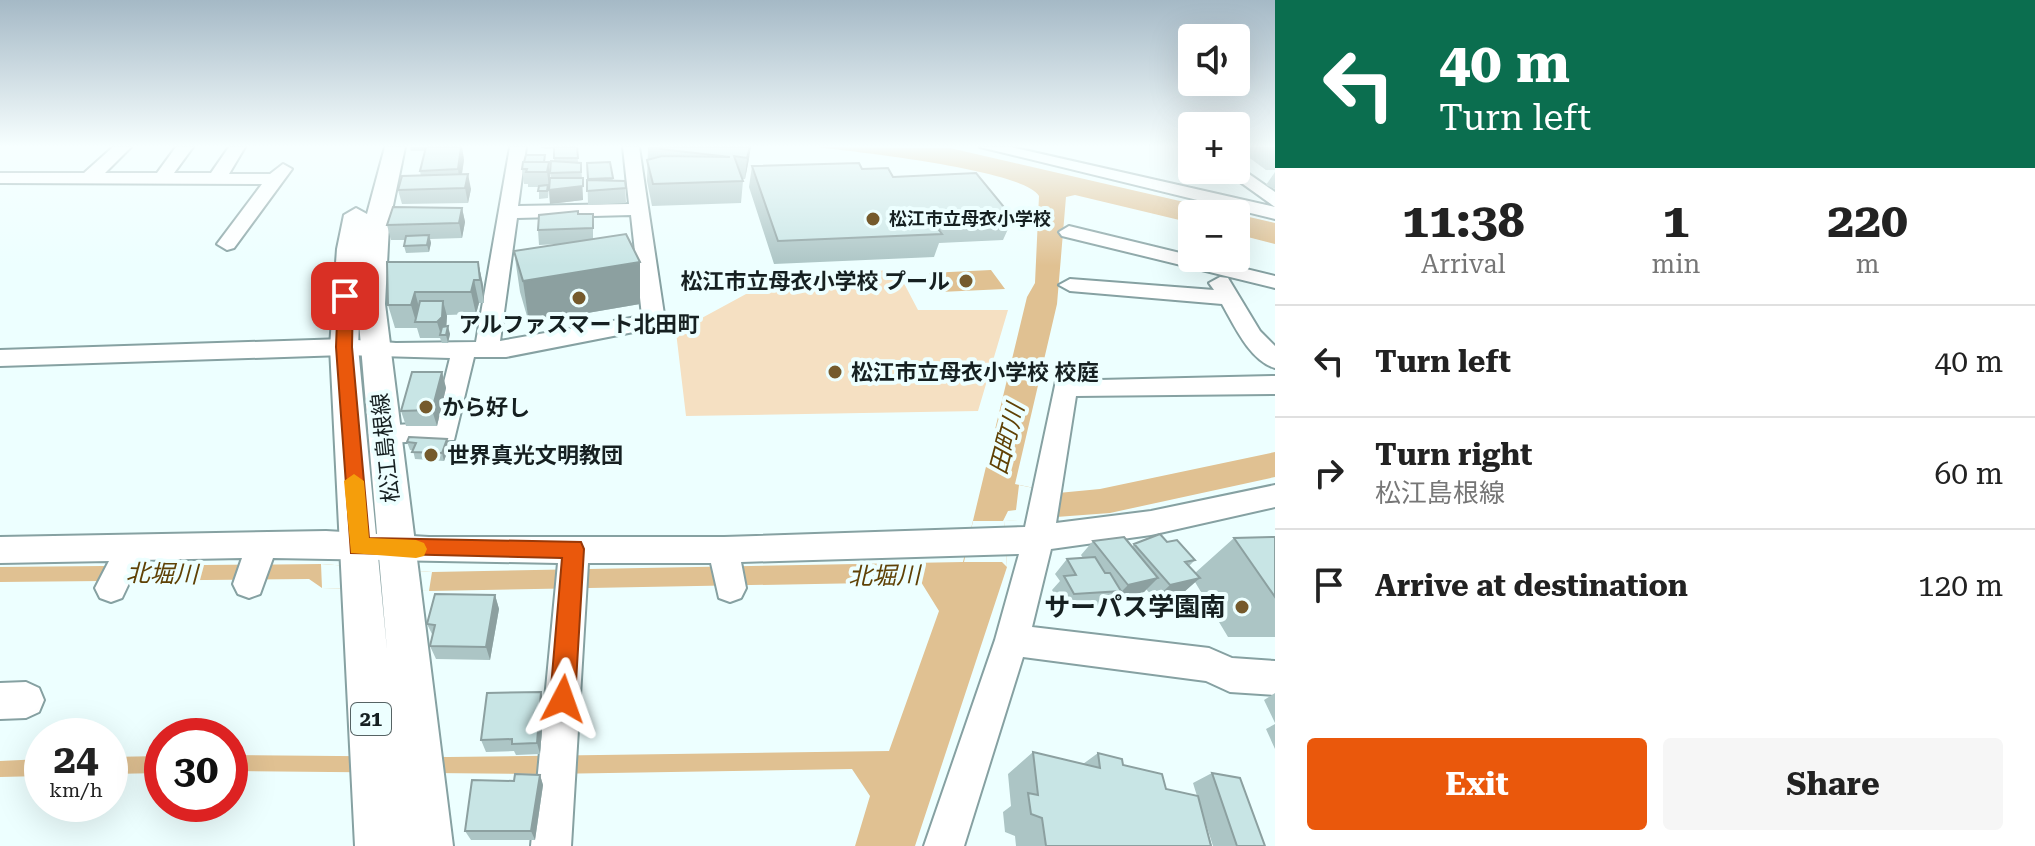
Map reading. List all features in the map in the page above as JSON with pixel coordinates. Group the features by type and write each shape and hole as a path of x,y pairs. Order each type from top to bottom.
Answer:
{"main road":[{"name":"松江島根線","path":"366,186 349,249 344,347 428,846"},
{"name":"松江島根線","path":"380,846 379,568 383,433 374,349 370,255 384,186"}],"street":[{"path":"227,244 270,186"},
{"path":"383,433 445,433 476,350 511,212 514,186"},
{"path":"0,358 344,347 476,350 654,321 635,186"},
{"path":"1160,186 1275,213"},
{"path":"1256,186 1275,201"},
{"path":"511,212 638,209"},
{"path":"1069,232 1178,258"},
{"path":"1115,243 1128,290"},
{"path":"1214,272 1252,336 1275,360"},
{"path":"1234,272 1275,282"},
{"path":"1070,285 1229,298"},
{"path":"944,846 1012,640 1065,387 1275,385"},
{"path":"0,550 122,567 256,564 379,568 727,567 965,542 1036,523 1151,523 1275,496"},
{"path":"551,846 572,569"},
{"path":"1012,640 1209,665 1230,675 1275,678"}],"shaded area":[{"name":"松江市立母衣小学校 校庭","path":"897,270 918,310 1008,310 978,411 686,416 676,332 781,275"}],"water":[{"path":"1027,186 1117,186 1178,201 1178,220 1075,195 1066,197 1057,304 1015,484 1058,493 1100,489 1275,452 1275,477 1110,513 1004,521 1007,567 915,846 855,846 870,796 852,769 547,774 248,771 248,755 449,757 889,751 939,611 921,582 429,591 322,588 309,579 0,582 0,567 321,564 432,572 963,562 1027,297 1035,283 1039,196"},
{"path":"1250,217 1275,223 1275,244 1250,238"},
{"name":"松江市立母衣小学校 プール","path":"991,270 1005,289 940,292 929,273"},
{"path":"144,756 144,773 128,774 128,757"},
{"path":"24,760 24,776 0,777 0,761"}],"pier":[{"path":"1019,485 1058,493 1057,519 1004,521 1007,567 1002,562 964,562 973,521 1003,521 1008,511 1016,510"},
{"path":"321,564 432,572 429,591 322,588"}],"building":[{"path":"399,186 465,186 465,188 398,190"},
{"path":"539,186 548,186 547,191 538,191"},
{"path":"549,186 579,186 549,190"},
{"path":"587,186 626,188 587,191"},
{"name":"松江市立母衣小学校","path":"759,186 987,186 1013,218 932,221 942,234 778,241"},
{"path":"393,207 462,208 459,223 387,225"},
{"path":"578,211 578,214 593,214 593,228 538,230 539,215"},
{"path":"626,234 640,262 523,281 514,251"},
{"path":"429,235 427,245 404,246 406,236"},
{"path":"387,262 478,262 480,280 474,280 471,292 415,292 411,305 388,305"},
{"path":"420,301 443,301 442,317 437,322 415,322"},
{"path":"448,326 446,335 440,335 442,327"},
{"path":"412,372 442,372 432,410 401,411"},
{"path":"409,437 447,439 442,453 412,452 416,443 407,442"},
{"path":"1160,534 1167,542 1177,540 1195,560 1185,562 1200,578 1170,585 1134,544"},
{"path":"1124,537 1158,578 1128,585 1093,541"},
{"path":"1275,537 1275,597 1234,538"},
{"path":"1095,557 1121,591 1074,594 1064,576 1076,575 1067,559"},
{"path":"435,594 495,595 486,647 430,646 435,625 427,624"},
{"path":"541,692 537,743 512,744 512,739 481,740 487,693"},
{"path":"1033,752 1100,768 1098,753 1122,759 1123,765 1162,774 1166,789 1198,796 1211,846 1046,846 1042,818 1031,814 1028,793 1038,795"},
{"path":"1212,773 1240,778 1265,846 1237,846"},
{"path":"515,774 540,775 531,831 465,831 472,780 514,781"}],"slow traffic":[{"path":"354,481 359,547 416,549"}],"place":[{"name":"松江市立母衣小学校","path":"873,219"},
{"name":"松江市立母衣小学校 プール","path":"966,281"},
{"name":"アルファスマート北田町","path":"579,298"},
{"name":"松江市立母衣小学校 校庭","path":"835,372"},
{"name":"から好し","path":"426,407"},
{"name":"世界真光文明教団","path":"431,455"},
{"name":"サーパス学園南","path":"1242,607"}],"route":[{"path":"345,296 344,347 359,547 574,549 563,699"}],"water label":[{"name":"田町川","path":"1007,439"},
{"name":"北堀川","path":"162,574"},
{"name":"北堀川","path":"884,576"}]}
